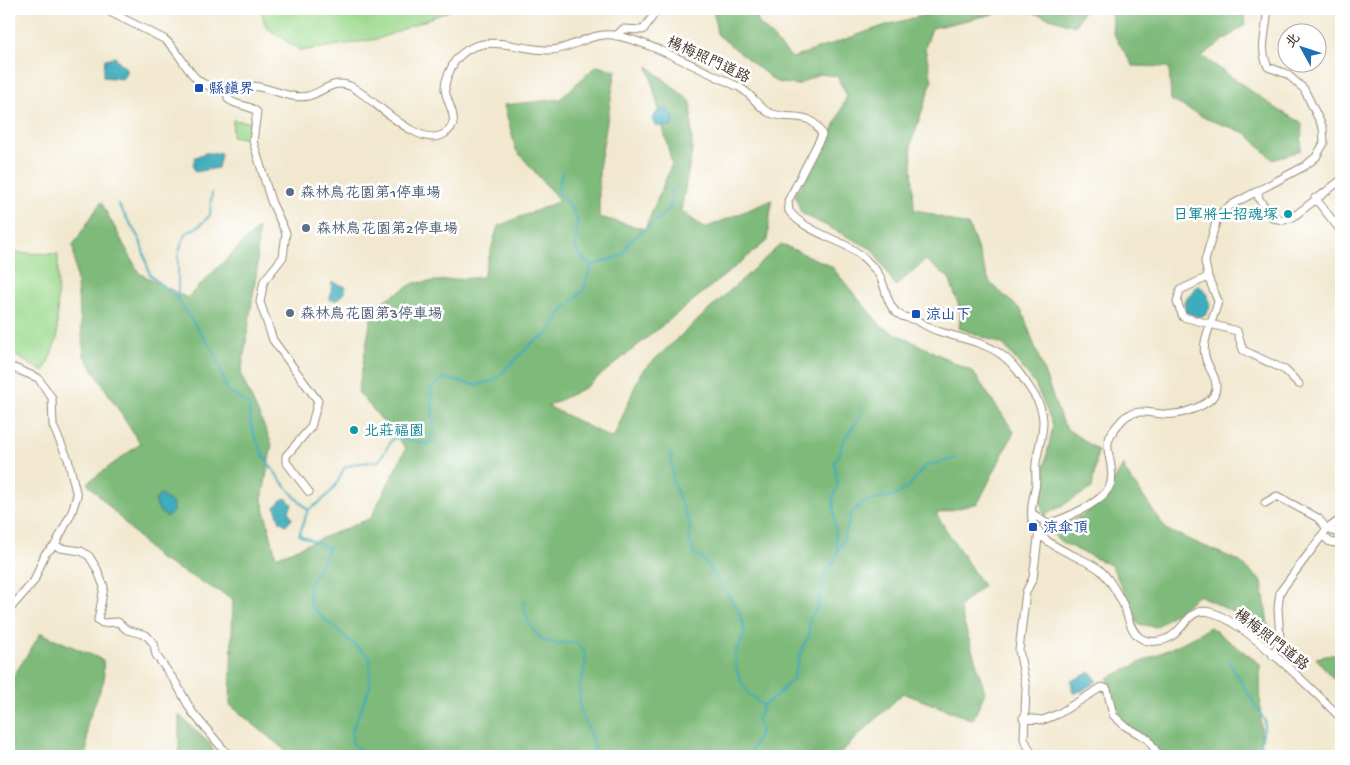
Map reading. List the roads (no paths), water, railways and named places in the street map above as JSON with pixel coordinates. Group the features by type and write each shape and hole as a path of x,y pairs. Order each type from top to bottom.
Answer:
{"street":[{"name":"楊梅照門道路","path":"104,9 172,45 198,80 212,87 266,87 300,96 309,96 333,84 341,83 352,86 401,124 432,136 439,136 450,128 454,120 454,111 444,89 456,60 470,48 485,43 550,50 562,49 603,34 642,44 739,87 752,95 768,112 807,118 815,123 822,135 788,201 788,211 802,224 837,239 868,261 880,276 893,309 901,316 917,321 936,331 980,344 999,353 1013,366 1035,394 1045,427 1036,465 1032,513 1032,521 1039,531 1060,550 1086,562 1104,574 1117,594 1133,630 1139,637 1148,642 1154,642 1172,636 1188,618 1200,611 1210,612 1229,621 1273,656 1313,689 1341,718"},
{"path":"616,36 623,29 643,30 658,9"},
{"path":"1032,513 1047,524 1089,506 1107,490 1111,483 1111,472 1106,446 1112,433 1125,417 1134,413 1146,412 1173,415 1206,403 1214,396 1217,384 1205,356 1205,344 1218,301 1208,277 1205,261 1218,215 1233,204 1258,192 1316,157 1324,144 1323,128 1304,89 1287,74 1268,67 1263,58 1262,46 1267,9"},
{"path":"227,86 228,99 234,104 253,108 257,112 253,141 271,201 286,233 283,257 264,281 260,302 272,340 318,401 311,427 286,456 286,462 309,492"},
{"path":"1258,192 1263,206 1273,218 1278,220 1293,217 1315,198 1341,180"},
{"path":"1315,198 1341,231"},
{"path":"1208,277 1180,290 1177,302 1183,317 1211,326 1237,331 1243,350 1286,370 1299,384"},
{"path":"9,366 38,378 52,398 53,426 68,459 77,496 71,514 55,545 45,554 34,581 9,610"},
{"path":"1265,503 1277,496 1318,518 1327,529 1341,534"},
{"path":"1273,656 1280,640 1278,608 1280,592 1327,529 1341,519"},
{"path":"1033,756 1024,739 1023,718 1026,687 1019,650 1026,592 1033,578 1039,531"},
{"path":"1322,535 1330,542 1341,544"},
{"path":"55,545 60,548 81,551 89,556 104,587 98,620 102,623 118,622 127,630 146,635 154,644 156,655 176,682 192,712 229,756"},
{"path":"1023,718 1043,720 1058,714 1102,688 1107,689 1113,715 1125,726 1148,739 1159,756"}],"water":[{"path":"115,57 126,68 126,74 122,79 103,77 105,59"},
{"path":"667,109 674,116 673,126 655,126 652,119 657,112"},
{"path":"205,153 221,153 218,168 195,172 193,166 195,157"},
{"path":"332,282 346,287 345,292 337,300 330,300"},
{"path":"1198,285 1206,292 1211,305 1206,315 1198,317 1185,312 1184,301"},
{"path":"160,494 173,504 173,512 167,517 160,512 155,501"},
{"path":"286,498 292,504 289,511 292,519 287,525 280,522 275,507 281,500"},
{"path":"1091,672 1097,681 1082,691 1073,693 1071,681"}],"waterway":[{"path":"562,172 558,191 576,217 577,232 575,242 578,252 591,266"},
{"path":"308,510 330,492 344,468 354,464 379,461 393,438 429,444 434,431 431,389 442,378 476,385 495,380 534,341 548,334 564,309 583,291 591,266 623,255 630,241 659,219 671,206 671,189"},
{"path":"212,192 210,215 199,226 185,234 178,254 178,300 215,354 227,390 249,405 254,435 268,463 287,488 308,510 299,535 329,548 309,585 310,605 370,657 370,687 351,733 353,744 367,756"},
{"path":"118,204 140,240 150,275 177,299"},
{"path":"837,550 833,498 838,484 834,462 840,454 842,443 861,415 862,405"},
{"path":"671,454 673,482 690,525 689,538 693,552 704,560 738,610 744,627 743,638 735,653 736,667 741,682 750,695 763,706"},
{"path":"752,756 751,752 761,730 757,720 763,706 778,695 793,678 803,646 809,636 809,620 817,608 825,574 832,565 844,538 851,514 863,502 894,496 907,488 925,466 956,458"},
{"path":"523,601 526,615 536,634 547,641 555,643 574,642 583,651 585,666 580,688 580,706 582,717 593,741 594,756"},
{"path":"1229,662 1265,721 1259,756"}],"place":[{"name":"縣鎮界","path":"199,88"},
{"name":"森林鳥花園第1停車場","path":"290,192"},
{"name":"日軍將士招魂塚","path":"1288,214"},
{"name":"森林鳥花園第2停車場","path":"306,228"},
{"name":"森林鳥花園第3停車場","path":"290,313"},
{"name":"涼山下","path":"916,314"},
{"name":"北莊福園","path":"354,430"},
{"name":"涼傘頂","path":"1033,527"}]}
